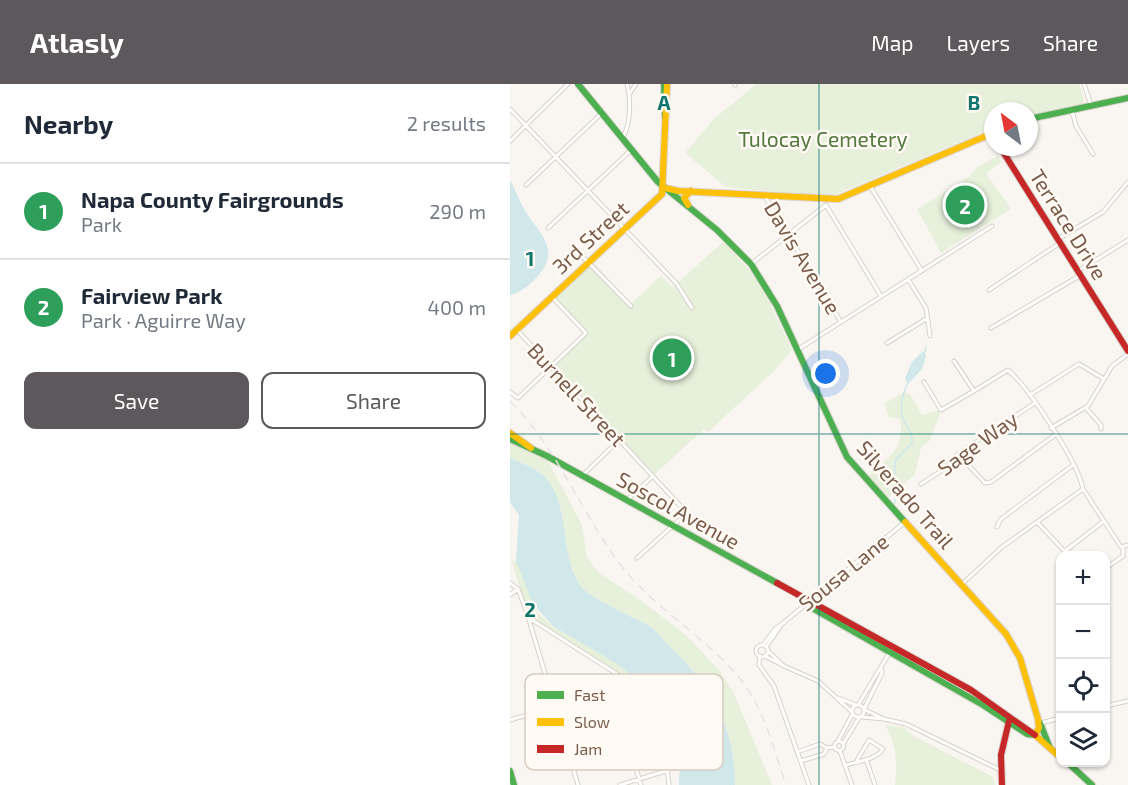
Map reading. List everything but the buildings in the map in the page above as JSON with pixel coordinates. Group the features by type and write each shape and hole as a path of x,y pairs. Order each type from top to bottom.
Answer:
{"main road":[{"name":"Silverado Trail","path":"578,84 665,188 726,238 751,264 765,283 845,455 1006,634 1016,650 1050,748"},
{"path":"666,84 665,188 763,194 826,203 984,137"},
{"path":"1038,117 1128,98"},
{"name":"Terrace Drive","path":"1006,156 1128,353"},
{"name":"3rd Street","path":"510,336 662,194 665,188"},
{"path":"689,207 684,198 691,191"},
{"name":"Soscol Avenue","path":"510,433 529,444 531,448"},
{"name":"Soscol Avenue","path":"510,439 531,448 809,602 1028,734 1035,735"},
{"name":"Soscol Avenue","path":"891,650 984,698 1056,753"},
{"path":"1002,785 1001,751 1009,721"},
{"path":"1035,735 1039,721"},
{"path":"1072,767 1092,785"},
{"path":"510,771 514,785"}],"street":[{"path":"510,141 568,84"},
{"path":"622,138 627,133 629,94 627,84"},
{"path":"629,94 636,84"},
{"path":"1084,84 1092,107"},
{"path":"510,109 527,124 682,290 692,308"},
{"path":"1072,111 1076,126 1093,154"},
{"path":"526,185 602,113"},
{"path":"548,228 632,150"},
{"path":"989,290 1103,212 1128,182"},
{"path":"870,186 922,271"},
{"name":"Davis Avenue","path":"763,194 841,322"},
{"path":"751,264 826,203 881,296"},
{"path":"797,350 992,226"},
{"path":"992,328 1128,240"},
{"path":"578,252 631,306"},
{"path":"908,279 923,302 930,336"},
{"path":"510,392 518,398 586,333 552,297"},
{"path":"887,343 926,319"},
{"name":"Burnell Street","path":"516,330 687,513 672,525"},
{"path":"1051,428 1086,408 1093,401 1112,366 1128,353"},
{"path":"954,362 974,391"},
{"name":"Sage Way","path":"1030,395 1079,364 1104,379"},
{"path":"924,382 941,410 1008,370 1022,382 1073,465 1083,489 1123,548 1123,556 1110,565"},
{"name":"Sage Way","path":"921,484 944,469 958,454 1035,403"},
{"path":"1086,408 1101,425 1101,429"},
{"path":"958,454 980,480 985,483 991,482 1055,435"},
{"path":"582,476 618,441"},
{"path":"997,527 1001,519 1073,465"},
{"path":"626,501 652,477"},
{"path":"962,585 1002,547 1083,489"},
{"path":"1036,522 1065,551 1105,521"},
{"name":"Sousa Lane","path":"765,656 766,648 782,624 905,522"},
{"path":"637,558 672,525"},
{"path":"1123,548 1128,545"},
{"path":"510,583 518,590 529,618 546,674"},
{"path":"510,595 518,590"},
{"path":"529,618 617,674"},
{"path":"784,666 766,648 756,649 760,656 760,667 774,686 809,785"},
{"path":"834,747 891,650"},
{"path":"760,656 765,656 812,677 837,697 852,713 860,717 906,724 1000,770"},
{"path":"840,750 865,709 882,673 881,668"},
{"path":"837,697 884,720"},
{"path":"1110,705 1128,700"},
{"path":"510,720 525,715"},
{"path":"1039,721 1056,719"},
{"path":"846,765 856,762 866,759 881,753 883,749 869,740 856,762"},
{"path":"838,741 843,744"},
{"path":"797,752 820,744 827,748 834,747 840,750 852,785"},
{"path":"801,761 824,754 827,748"},
{"path":"866,759 875,785"},
{"path":"574,770 578,785"},
{"path":"636,770 641,785"},
{"path":"620,785 669,770 669,785"}],"green space":[{"name":"Tulocay Cemetery","path":"756,84 1079,84 1084,99 1082,105 1038,113 1038,102 984,102 984,132 829,197 726,187 685,153 714,119"},
{"path":"999,156 1002,162 986,173 1011,209 941,253 917,209 969,177 975,169"},
{"path":"724,241 761,285 792,350 774,371 708,432 704,429 652,477 551,367 585,333 552,297 591,260 631,304 661,276 673,287"},
{"path":"904,392 910,394 922,415 941,410 930,440 921,448 915,474 885,501 865,479 892,454 897,446 901,429 900,419 889,417 884,404"},
{"path":"510,439 548,461 582,525 587,558 600,574 638,598 686,635 721,674 695,674 649,626 601,601 580,585 569,557 557,496 550,483 539,472 510,458"},
{"path":"512,561 516,561 538,613 553,626 630,674 617,674 529,618"},
{"path":"723,676 733,691 772,785 735,785 731,743 725,725"},
{"path":"885,725 906,728 912,735 993,777 995,785 895,785 895,754 892,739"}],"water":[{"path":"510,180 524,209 546,241 548,258 537,277 528,286 510,295"},
{"path":"923,351 926,356 922,369 908,384 905,378 912,362"},
{"path":"510,458 536,470 549,482 561,510 569,557 580,585 601,601 646,624 695,674 629,674 617,664 553,626 533,604 516,561 519,515 510,502"},
{"path":"723,720 731,744 735,785 679,785 680,770 723,770"}],"waterway":[{"path":"924,355 926,347"},
{"path":"893,504 895,502 895,461 912,443 911,433 901,411 908,382"}],"railway":[{"path":"510,401 541,438 605,543 633,580 717,655 747,688 765,723 786,785"}],"traffic: fast":[{"path":"578,84 658,182 717,230 751,264 777,306 847,457 905,522"},
{"path":"664,84 665,117"},
{"path":"1038,117 1128,98"},
{"path":"510,439 547,456 777,583"},
{"path":"809,602 812,608 983,705 1027,734 1035,735"},
{"path":"1040,723 1050,748"},
{"path":"1072,767 1092,785"},
{"path":"510,771 514,785"}],"traffic: slow":[{"path":"510,336 662,194 667,84"},
{"path":"665,188 678,191 838,199 984,137"},
{"path":"688,205 684,198 691,191"},
{"path":"510,433 531,448"},
{"path":"905,522 1006,634 1020,658 1038,719 1039,728 1035,735 1056,753"}],"traffic: jam":[{"path":"1006,156 1128,351"},
{"path":"777,583 971,690 1035,735"},
{"path":"1002,785 1001,755 1009,721"}],"place":[{"name":"Fairview Park","path":"965,205"},
{"name":"Napa County Fairgrounds","path":"672,358"}]}
